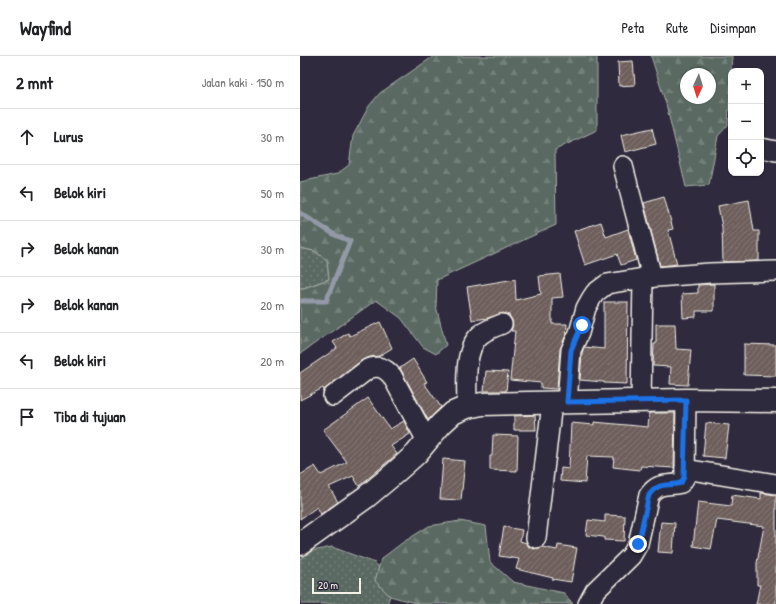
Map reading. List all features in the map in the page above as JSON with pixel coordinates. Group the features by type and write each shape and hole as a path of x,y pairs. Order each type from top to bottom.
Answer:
{"street":[{"path":"764,149 776,151"},
{"path":"623,166 647,278 641,401"},
{"path":"536,538 571,350 579,333 590,298 607,284 647,278 710,272 776,271"},
{"path":"467,407 467,366 470,350 475,340 481,334 502,324"},
{"path":"333,396 368,369 375,367 386,370 392,376 427,441"},
{"path":"588,604 595,591 631,556 638,544 649,495 654,488 660,485 673,485 681,483 684,477 686,400"},
{"path":"300,544 366,497 416,454 445,421 467,407 482,404 686,400 776,401"},
{"path":"685,469 776,484"}],"green space":[{"path":"434,56 597,56 597,130 555,150 556,225 437,280 436,306 446,345 436,354 423,347 401,318 376,300 300,354 300,288 329,279 327,260 314,251 300,248 300,182 337,174 349,165 353,136 369,106 380,93"},
{"path":"651,56 732,56 731,68 728,68 728,125 718,136 709,185 686,187 666,104"},
{"path":"300,248 314,251 327,260 329,279 300,288"},
{"path":"460,521 486,526 490,562 513,582 564,593 573,604 418,604 390,596 375,581 381,559 402,543 429,526"},
{"path":"332,547 375,563 379,567 375,581 390,596 387,604 302,604 300,597 300,559 312,551"}],"building":[{"path":"633,61 635,85 619,86 618,62"},
{"path":"652,128 656,144 625,152 621,135"},
{"path":"664,197 673,229 668,230 677,264 660,266 644,203"},
{"path":"749,200 754,231 759,231 759,261 723,262 722,227 718,206"},
{"path":"601,222 606,237 628,229 636,260 621,265 617,254 585,265 574,231"},
{"path":"560,274 563,297 552,298 552,324 567,324 566,335 560,349 557,389 541,388 541,383 510,380 515,331 511,331 513,325 512,320 509,315 503,313 488,318 472,320 467,287 515,279 516,300 541,294 539,276"},
{"path":"714,284 714,311 696,311 696,317 683,318 682,294 698,293 698,285"},
{"path":"604,302 628,302 627,384 580,380 582,353 584,347 604,349"},
{"path":"380,322 392,348 379,356 362,360 324,390 323,388 300,400 300,373 337,348 333,342 348,333 350,336"},
{"path":"656,324 675,324 676,349 691,350 688,385 670,384 671,367 653,366 654,344 656,344"},
{"path":"744,344 776,345 776,376 744,375"},
{"path":"413,359 427,382 424,383 441,407 428,420 400,368"},
{"path":"486,371 508,372 506,391 484,391"},
{"path":"368,398 390,429 404,421 410,434 391,446 397,454 359,486 353,476 329,487 338,502 321,514 317,507 300,519 300,475 315,466 321,475 347,462 323,430"},
{"path":"649,413 675,413 674,468 641,466 640,470 613,467 614,457 587,456 585,483 560,481 561,468 569,469 571,423 594,425 594,422 648,427"},
{"path":"535,415 536,430 514,430 514,416"},
{"path":"706,423 729,425 725,458 703,456"},
{"path":"493,435 518,436 517,471 490,470"},
{"path":"443,459 465,461 461,500 440,499"},
{"path":"761,493 776,495 776,604 756,604 760,585 757,585 757,563 764,526 717,520 711,549 693,546 698,502 731,506 732,495 761,499"},
{"path":"605,515 625,516 624,541 604,540 604,537 586,535 588,520 605,522"},
{"path":"661,522 675,523 673,553 658,552"},
{"path":"504,527 522,530 520,541 526,543 529,547 534,549 542,547 557,550 558,545 577,548 571,582 552,579 553,578 516,569 519,559 499,556"}],"waterway":[{"path":"300,213 335,235 350,241 326,301 300,301"}],"route":[{"path":"582,325 571,350 567,402 686,400 684,477 681,483 673,485 660,485 654,488 649,495 638,544"}]}
